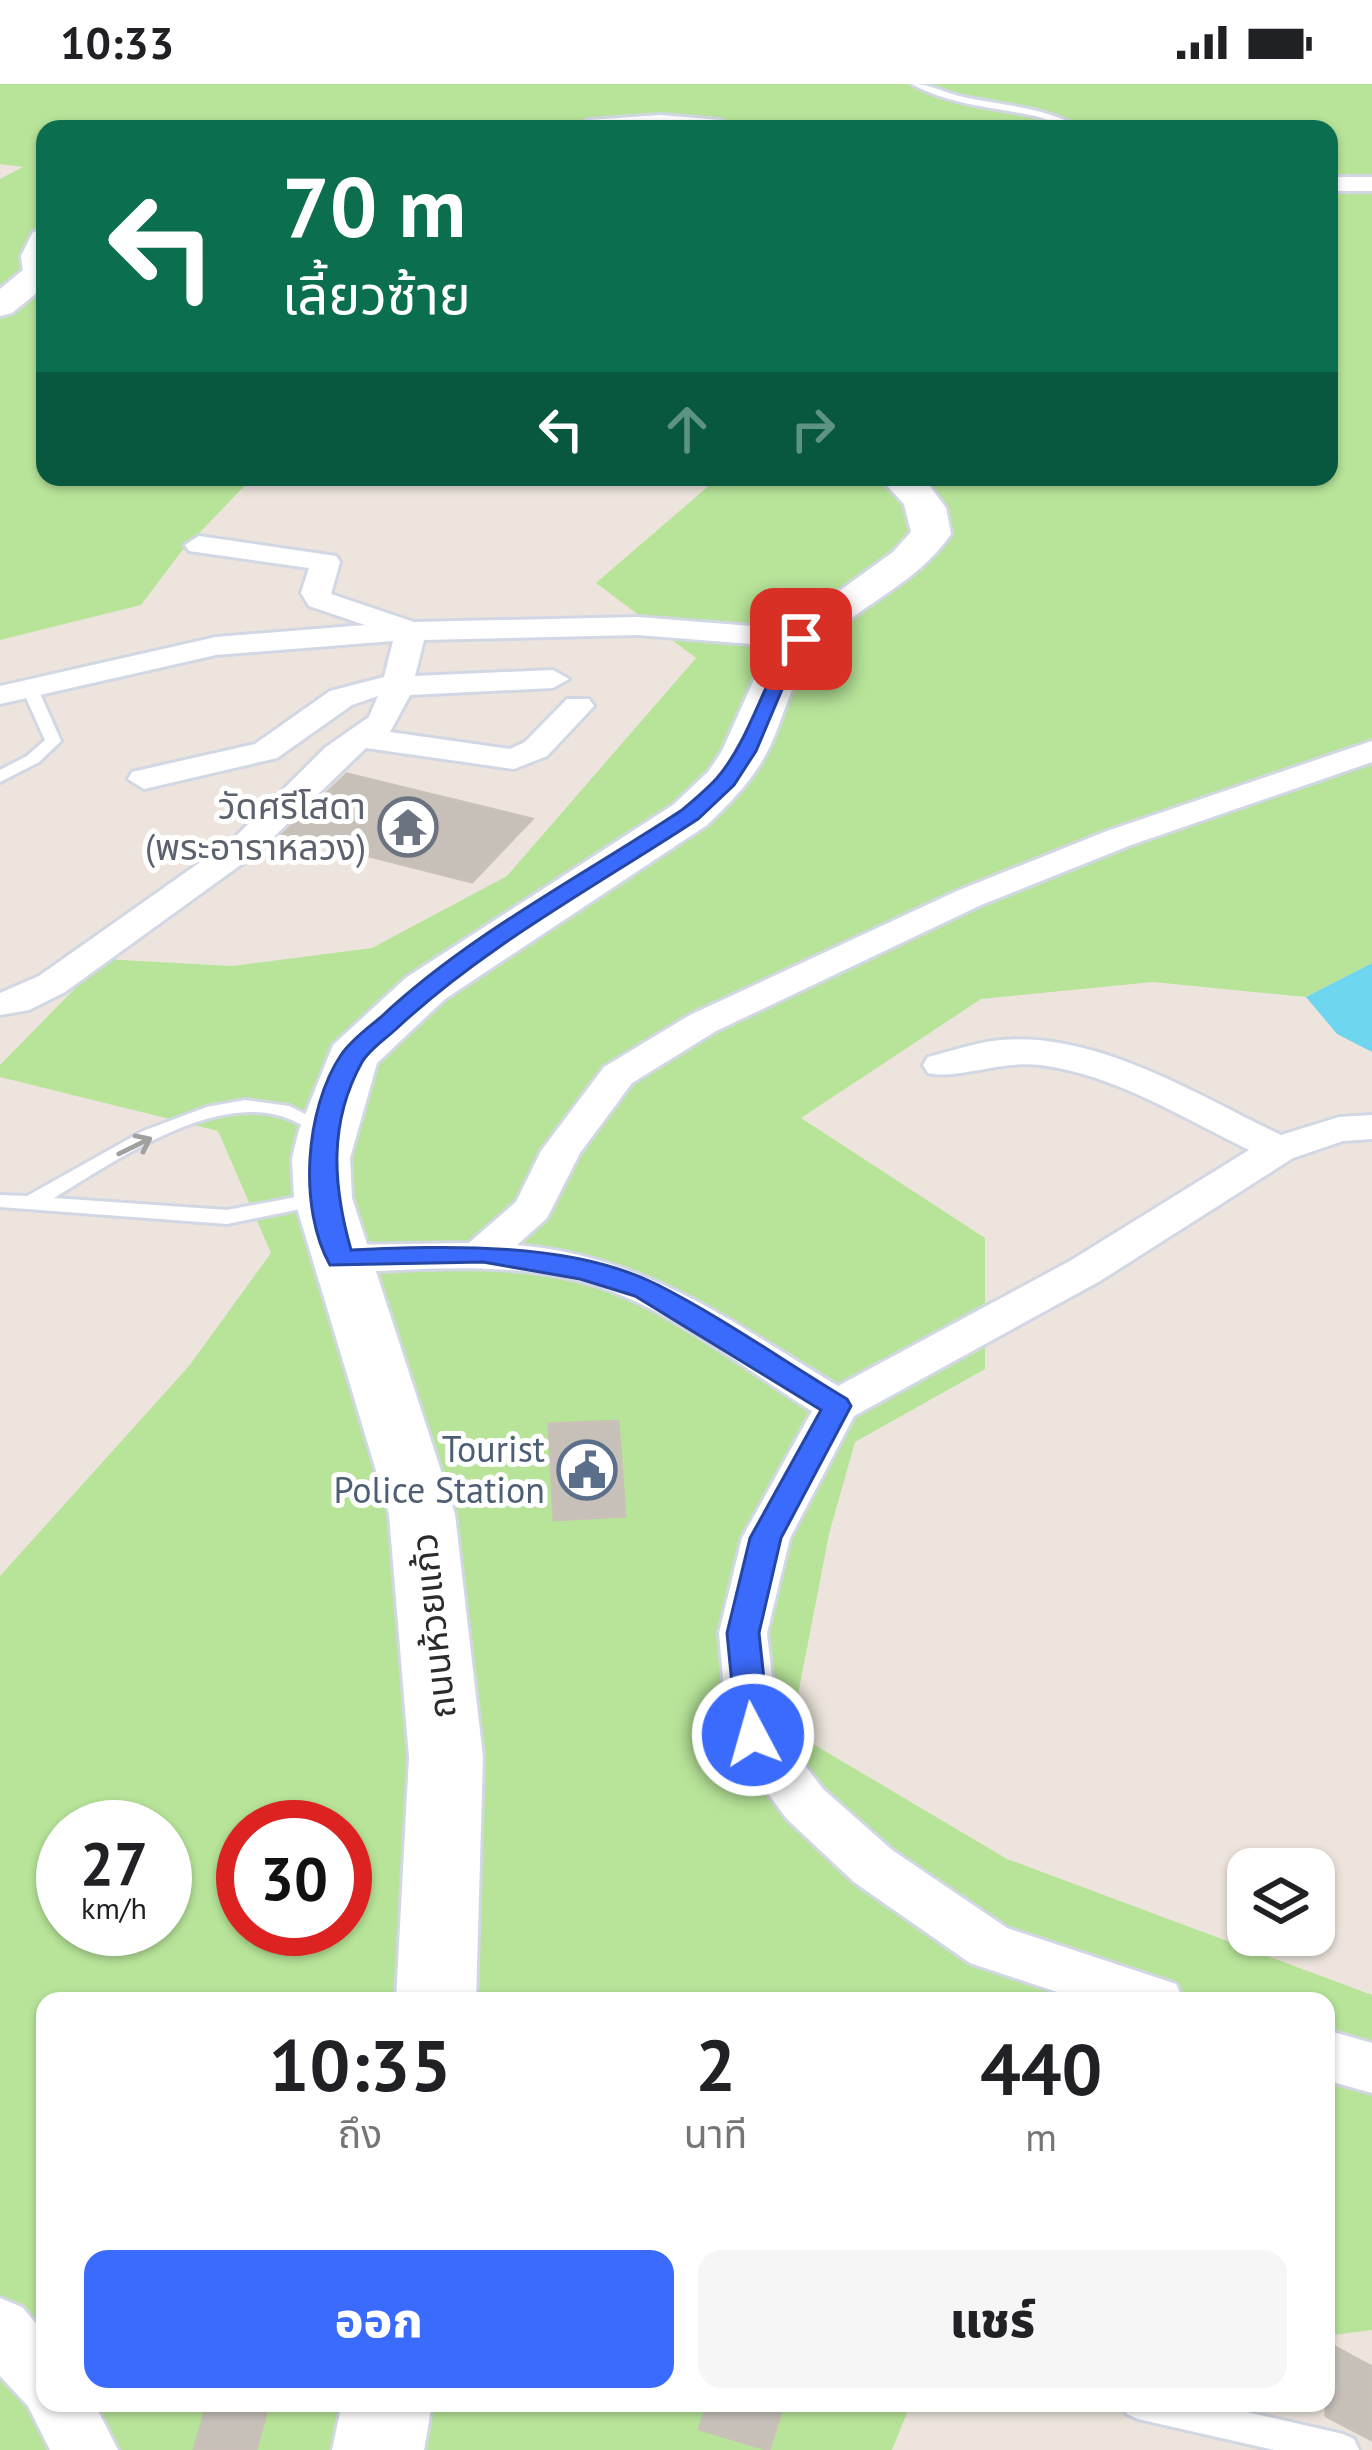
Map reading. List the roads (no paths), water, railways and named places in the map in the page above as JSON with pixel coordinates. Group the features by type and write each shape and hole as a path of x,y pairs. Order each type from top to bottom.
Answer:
{"main road":[{"path":"0,306 36,276"},
{"name":"ถนนห้วยแก้ว","path":"436,1992 446,1757 422,1514 331,1229 321,1158 327,1130 352,1057 384,1024 488,945 564,901 690,815 726,781 801,639 908,561 931,534 931,515 908,486"},
{"path":"377,2450 385,2412"}],"street":[{"path":"1338,184 1372,184"},
{"path":"199,545 326,562 315,595 319,600 411,631"},
{"path":"15,692 216,646 411,631 638,626 801,639"},
{"path":"0,1004 16,1002 52,984 245,846 337,754 382,724 411,631"},
{"path":"144,779 247,759 287,739 347,694 396,684 553,679"},
{"path":"360,738 514,759 530,754 578,706"},
{"path":"483,1253 533,1209 561,1150 618,1076 703,1022 969,898 1119,838 1372,751"},
{"path":"942,1065 1005,1051 1071,1060 1109,1072 1279,1149"},
{"path":"1129,1992 989,1946 874,1866 806,1804 753,1735 743,1633 766,1538 837,1406 1084,1271 1279,1149 1339,1129 1372,1127"},
{"path":"331,1229 582,1271 645,1289 837,1406"},
{"path":"1335,2058 1372,2068"},
{"path":"0,2329 36,2371"},
{"path":"63,2412 86,2450"}],"lane":[{"path":"917,84 953,98 1056,120"},
{"path":"0,777 33,759 52,741 15,692"},
{"path":"32,1202 97,1164 212,1110 272,1107 327,1130"},
{"path":"1,1204 32,1202 331,1229"},
{"path":"1177,2412 1343,2450"}],"water":[{"path":"1372,963 1372,1052 1337,1034 1306,997"}],"place":[{"name":"วัดศรีโสดา (พระอาราหลวง)","path":"408,827"},
{"name":"Tourist Police Station","path":"587,1470"}]}
